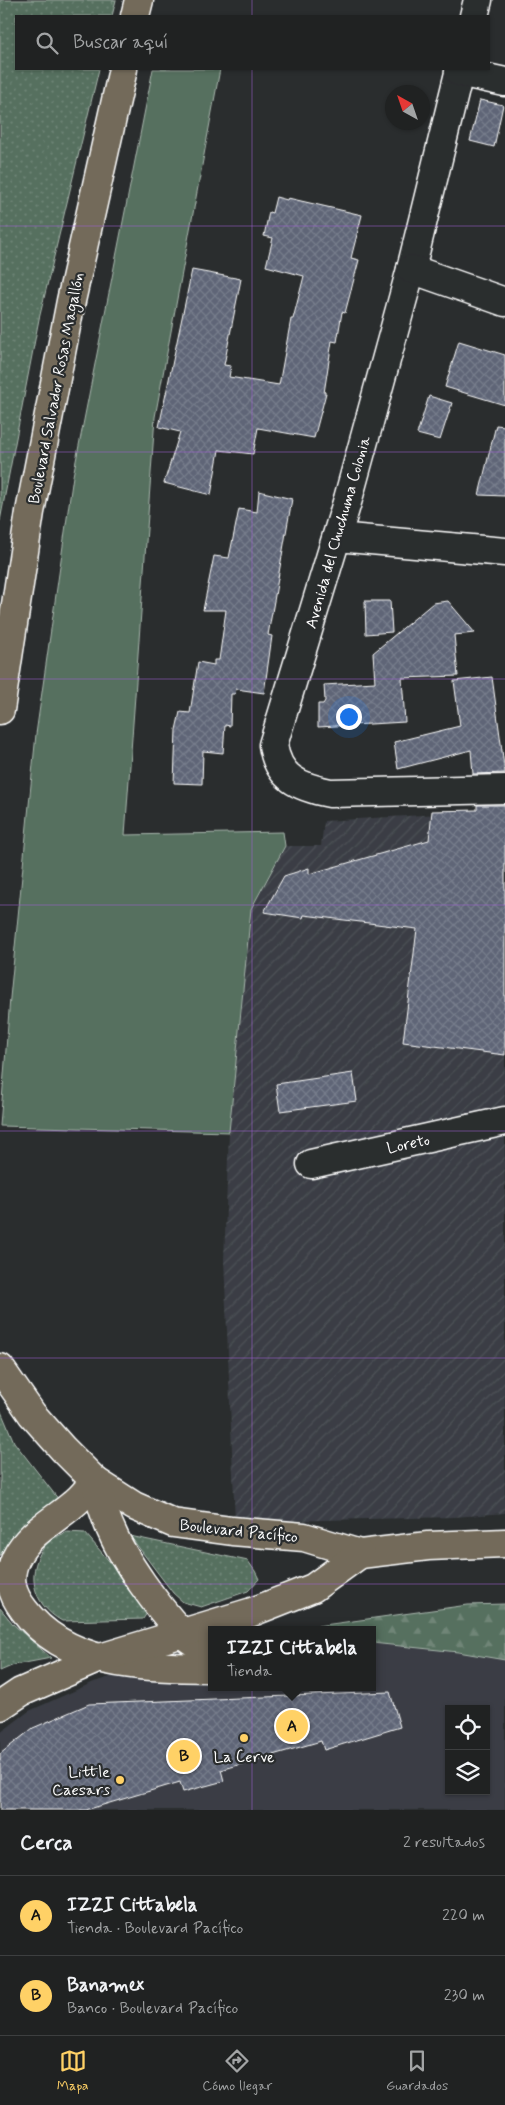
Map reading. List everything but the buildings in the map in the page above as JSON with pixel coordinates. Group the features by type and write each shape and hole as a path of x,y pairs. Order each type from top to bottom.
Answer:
{"main road":[{"path":"135,15 139,0"},
{"name":"Boulevard Salvador Rosas Magallón","path":"0,710 30,512 71,301 123,70"},
{"name":"Boulevard Pacífico","path":"0,1368 34,1416 94,1481 134,1506 173,1523 232,1531 304,1537 360,1554 428,1546 505,1543"},
{"path":"94,1481 111,1532 127,1561 163,1611 181,1632 208,1652"},
{"path":"94,1481 80,1499 31,1537 17,1556 10,1575 14,1598 34,1623 61,1644 97,1659 168,1667 208,1668"},
{"name":"Boulevard Pacífico","path":"0,1706 21,1692 97,1659 252,1612 313,1588 360,1554"}],"street":[{"path":"474,15 478,0"},
{"path":"459,70 505,82"},
{"name":"Avenida del Chuchuma Colonia","path":"459,70 411,269 337,537 273,745 274,756 282,771 293,781 310,789 330,793 505,789"},
{"path":"411,269 505,302"},
{"path":"337,537 505,552"},
{"name":"Loreto","path":"311,1164 505,1121"}],"shaded area":[{"path":"505,810 505,1513 455,1517 235,1522 224,1259 229,1132 251,909 285,846 321,846 324,821"},
{"path":"376,1643 458,1652 505,1660 505,1810 0,1810 0,1733 29,1711 94,1682 208,1646 208,1691 376,1691"}],"green space":[{"path":"0,0 116,0 112,15 15,15 15,70 99,70 39,319 0,521"},
{"path":"153,70 220,70 155,417 125,835 283,832 285,846 251,909 229,1132 0,1126 10,998 36,734 73,476"},
{"path":"0,1409 14,1442 59,1500 31,1517 0,1555"},
{"path":"67,1532 85,1533 145,1603 147,1613 143,1619 62,1621 43,1605 35,1586 36,1564 40,1553 47,1543"},
{"path":"130,1536 248,1561 259,1579 248,1591 201,1607 183,1602 173,1593"},
{"path":"505,1604 505,1660 458,1652 376,1643 376,1626 317,1626 468,1605"},
{"path":"0,1608 13,1624 51,1658 14,1665 0,1671"}],"place":[{"name":"IZZI Cittabela","path":"292,1726"},
{"name":"La Cerve","path":"244,1738"},
{"name":"Banamex","path":"184,1756"},
{"name":"Little Caesars","path":"120,1780"}]}
